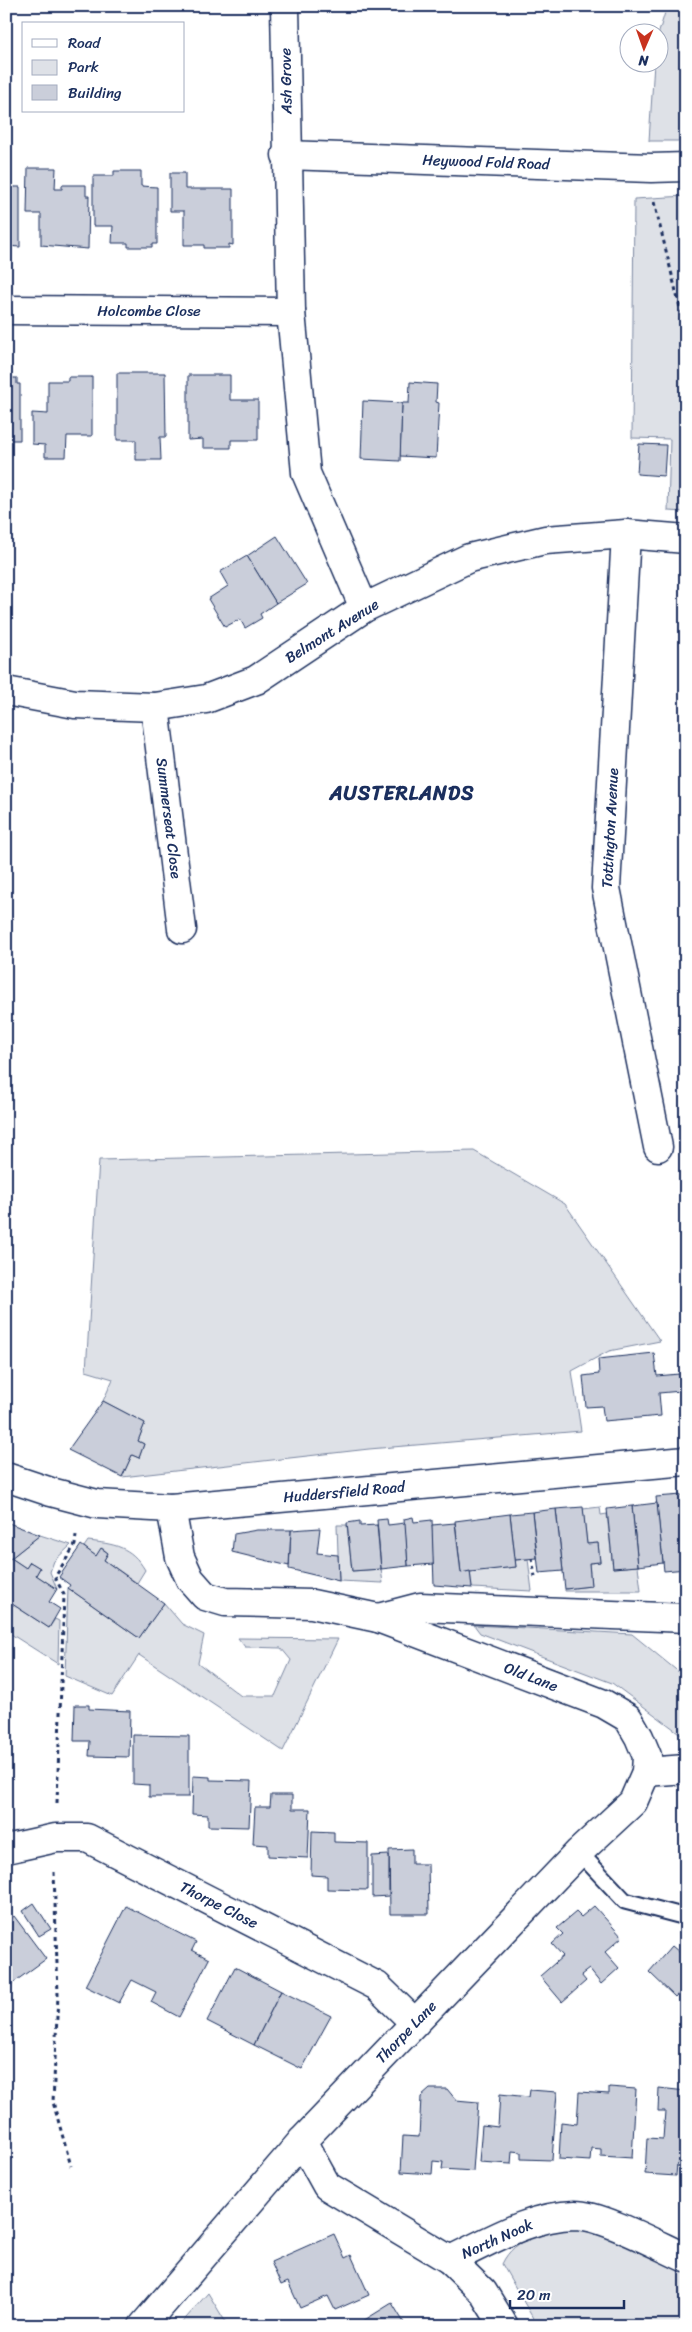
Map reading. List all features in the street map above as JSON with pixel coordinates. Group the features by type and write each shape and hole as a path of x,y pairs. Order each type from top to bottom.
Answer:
{"street":[{"name":"Ash Grove","path":"285,6 286,155 291,312 306,473 364,608"},
{"name":"Heywood Fold Road","path":"286,155 651,168 686,167"},
{"name":"Holcombe Close","path":"6,310 291,312"},
{"name":"Belmont Avenue","path":"6,691 75,704 155,707 206,699 256,680 364,608 469,558 545,540 626,534 686,539"},
{"name":"Tottington Avenue","path":"626,534 606,888 658,1147"},
{"name":"Summerseat Close","path":"155,707 182,929"},
{"name":"Huddersfield Road","path":"6,1478 97,1504 171,1508 686,1461"},
{"name":"Old Lane","path":"171,1508 180,1557 190,1579 205,1596 225,1602 312,1604 378,1618 604,1704 628,1718 647,1756 646,1772"},
{"name":"Old Lane","path":"378,1618 420,1607 686,1618"},
{"path":"646,1772 686,1769"},
{"name":"Thorpe Lane","path":"144,2326 302,2141 578,1852 633,1802 646,1772"},
{"name":"Thorpe Close","path":"6,1849 56,1838 87,1838 377,1986 415,2022"},
{"name":"North Nook","path":"302,2141 327,2186 450,2260 483,2292 504,2326"},
{"name":"North Nook","path":"450,2260 528,2222 576,2215 612,2225 686,2258"}],"lane":[{"path":"578,1852 625,1901 686,1917"}],"path":[{"path":"651,168 653,197 686,332"}],"green space":[{"path":"667,6 686,6 686,141 649,141 653,72 670,72 670,22 662,22"},
{"path":"686,196 686,512 668,511 670,439 632,438 634,199"},
{"path":"474,1151 565,1204 660,1341 609,1351 572,1371 581,1431 369,1449 122,1477 132,1455 139,1458 144,1444 138,1441 145,1423 103,1401 113,1379 86,1371 99,1160"},
{"path":"600,1507 601,1515 607,1514 613,1568 638,1566 641,1591 565,1591 565,1589 591,1586 589,1563 600,1562 598,1543 587,1544 583,1509"},
{"path":"337,1525 347,1525 352,1571 381,1569 383,1583 339,1581"},
{"path":"40,1535 71,1545 54,1561 50,1572 57,1589 36,1575 40,1568 30,1562 26,1568 11,1558"},
{"path":"88,1541 114,1545 134,1556 145,1570 137,1583 104,1560 108,1553 102,1548 96,1556 84,1547"},
{"path":"528,1559 532,1591 472,1588 470,1571 516,1567 515,1560"},
{"path":"68,1588 139,1638 164,1603 182,1624 204,1635 198,1663 241,1696 275,1696 291,1660 281,1648 245,1647 238,1638 338,1639 283,1751 139,1655 112,1696 65,1676"},
{"path":"6,1600 49,1628 55,1619 59,1621 58,1664 6,1631"},
{"path":"474,1625 632,1634 686,1678 686,1738 612,1683 480,1633"},
{"path":"571,2228 605,2235 686,2268 686,2326 540,2326 534,2320 502,2264 515,2247 532,2237"},
{"path":"208,2293 228,2326 179,2326"}],"building":[{"path":"28,168 56,168 55,189 62,189 62,185 86,185 86,196 89,196 88,249 41,245 41,214 27,214"},
{"path":"114,171 141,171 141,186 157,187 157,244 152,244 152,247 128,247 128,243 112,243 113,226 93,226 93,176 114,176"},
{"path":"170,173 185,173 185,189 233,189 233,245 229,244 229,248 204,248 204,245 184,245 184,211 170,211"},
{"path":"6,187 20,187 20,247 6,246"},
{"path":"117,373 165,373 166,437 160,437 161,460 136,460 136,440 117,440"},
{"path":"188,375 230,375 230,400 258,400 258,440 231,440 231,448 203,448 203,439 188,440"},
{"path":"68,377 92,377 92,436 67,436 66,457 45,457 45,445 32,444 32,413 48,414 48,381 68,381"},
{"path":"6,378 17,378 17,384 20,384 20,440 6,440"},
{"path":"410,382 437,384 436,402 439,403 436,458 400,456 402,403 409,403"},
{"path":"363,401 402,403 400,461 361,459"},
{"path":"639,444 666,445 664,476 637,474"},
{"path":"277,536 307,584 276,603 247,556"},
{"path":"247,556 276,603 260,614 262,618 245,628 240,619 225,627 208,599 228,586 220,572"},
{"path":"654,1353 657,1376 679,1374 681,1391 659,1393 661,1416 604,1421 602,1406 586,1407 583,1376 599,1374 598,1359"},
{"path":"103,1401 145,1423 138,1441 144,1444 139,1458 132,1455 122,1477 68,1450"},
{"path":"686,1494 686,1531 682,1495"},
{"path":"682,1495 686,1531 686,1569 664,1571 656,1497"},
{"path":"657,1503 663,1563 638,1566 632,1506"},
{"path":"632,1506 638,1566 613,1568 607,1509"},
{"path":"583,1507 587,1544 598,1543 600,1562 589,1563 591,1586 565,1589 556,1509"},
{"path":"556,1509 563,1571 539,1573 532,1512"},
{"path":"532,1512 537,1558 515,1560 510,1514"},
{"path":"510,1514 516,1567 461,1573 455,1521"},
{"path":"413,1517 414,1522 432,1520 434,1564 408,1566 404,1519"},
{"path":"387,1519 388,1525 405,1523 408,1566 381,1569 377,1520"},
{"path":"360,1521 360,1526 377,1525 381,1569 352,1571 347,1523"},
{"path":"6,1522 40,1535 6,1562"},
{"path":"455,1523 461,1573 470,1571 472,1588 434,1585 432,1525"},
{"path":"320,1528 317,1553 338,1555 339,1581 289,1569 291,1530"},
{"path":"257,1530 291,1530 289,1566 232,1552 234,1534"},
{"path":"81,1545 96,1556 101,1548 108,1553 104,1560 164,1603 139,1638 68,1588 70,1585 59,1577"},
{"path":"11,1558 26,1568 30,1562 40,1568 36,1575 57,1589 49,1602 60,1609 49,1628 6,1600 6,1562"},
{"path":"75,1705 89,1705 89,1709 130,1711 129,1757 89,1756 90,1741 74,1741"},
{"path":"133,1735 189,1736 189,1797 149,1797 149,1785 133,1784"},
{"path":"193,1776 210,1777 210,1780 251,1781 249,1827 208,1826 208,1815 192,1814"},
{"path":"271,1795 292,1795 292,1809 310,1809 308,1858 268,1856 268,1845 253,1844 255,1807 270,1807"},
{"path":"312,1831 334,1832 334,1842 368,1843 368,1890 327,1889 327,1876 311,1875"},
{"path":"412,1849 412,1864 428,1864 429,1914 390,1914 389,1850"},
{"path":"389,1855 389,1896 372,1897 372,1856"},
{"path":"34,1903 51,1929 39,1936 23,1911"},
{"path":"126,1906 196,1942 192,1950 209,1959 179,2017 151,2002 156,1992 132,1980 119,2003 85,1986"},
{"path":"594,1906 622,1937 605,1952 619,1968 601,1984 589,1969 581,1975 586,1981 562,2002 540,1976 563,1956 552,1944 563,1934 557,1928 576,1912 581,1917"},
{"path":"14,1916 46,1959 10,1985 6,1980 6,1922"},
{"path":"672,1946 686,1958 686,1990 684,1988 675,1997 649,1972"},
{"path":"235,1967 281,1991 254,2045 207,2021"},
{"path":"281,1991 331,2016 302,2069 254,2045"},
{"path":"609,2087 636,2089 632,2158 601,2156 601,2149 591,2148 590,2161 559,2159 561,2122 577,2124 579,2092 609,2094"},
{"path":"659,2088 686,2091 686,2164 677,2163 676,2176 645,2174 647,2138 663,2139 665,2111 658,2111"},
{"path":"430,2089 447,2089 456,2100 478,2102 473,2171 442,2169 443,2162 433,2161 432,2174 401,2172 403,2136 419,2137 421,2097"},
{"path":"530,2090 557,2092 552,2160 521,2159 521,2152 512,2151 511,2164 479,2162 482,2125 498,2127 500,2094 529,2097"},
{"path":"334,2234 345,2258 351,2255 369,2295 335,2310 328,2296 300,2308 288,2282 281,2285 271,2262"},
{"path":"392,2303 406,2326 355,2326"}],"district":[{"name":"AUSTERLANDS","path":"402,793"}]}
